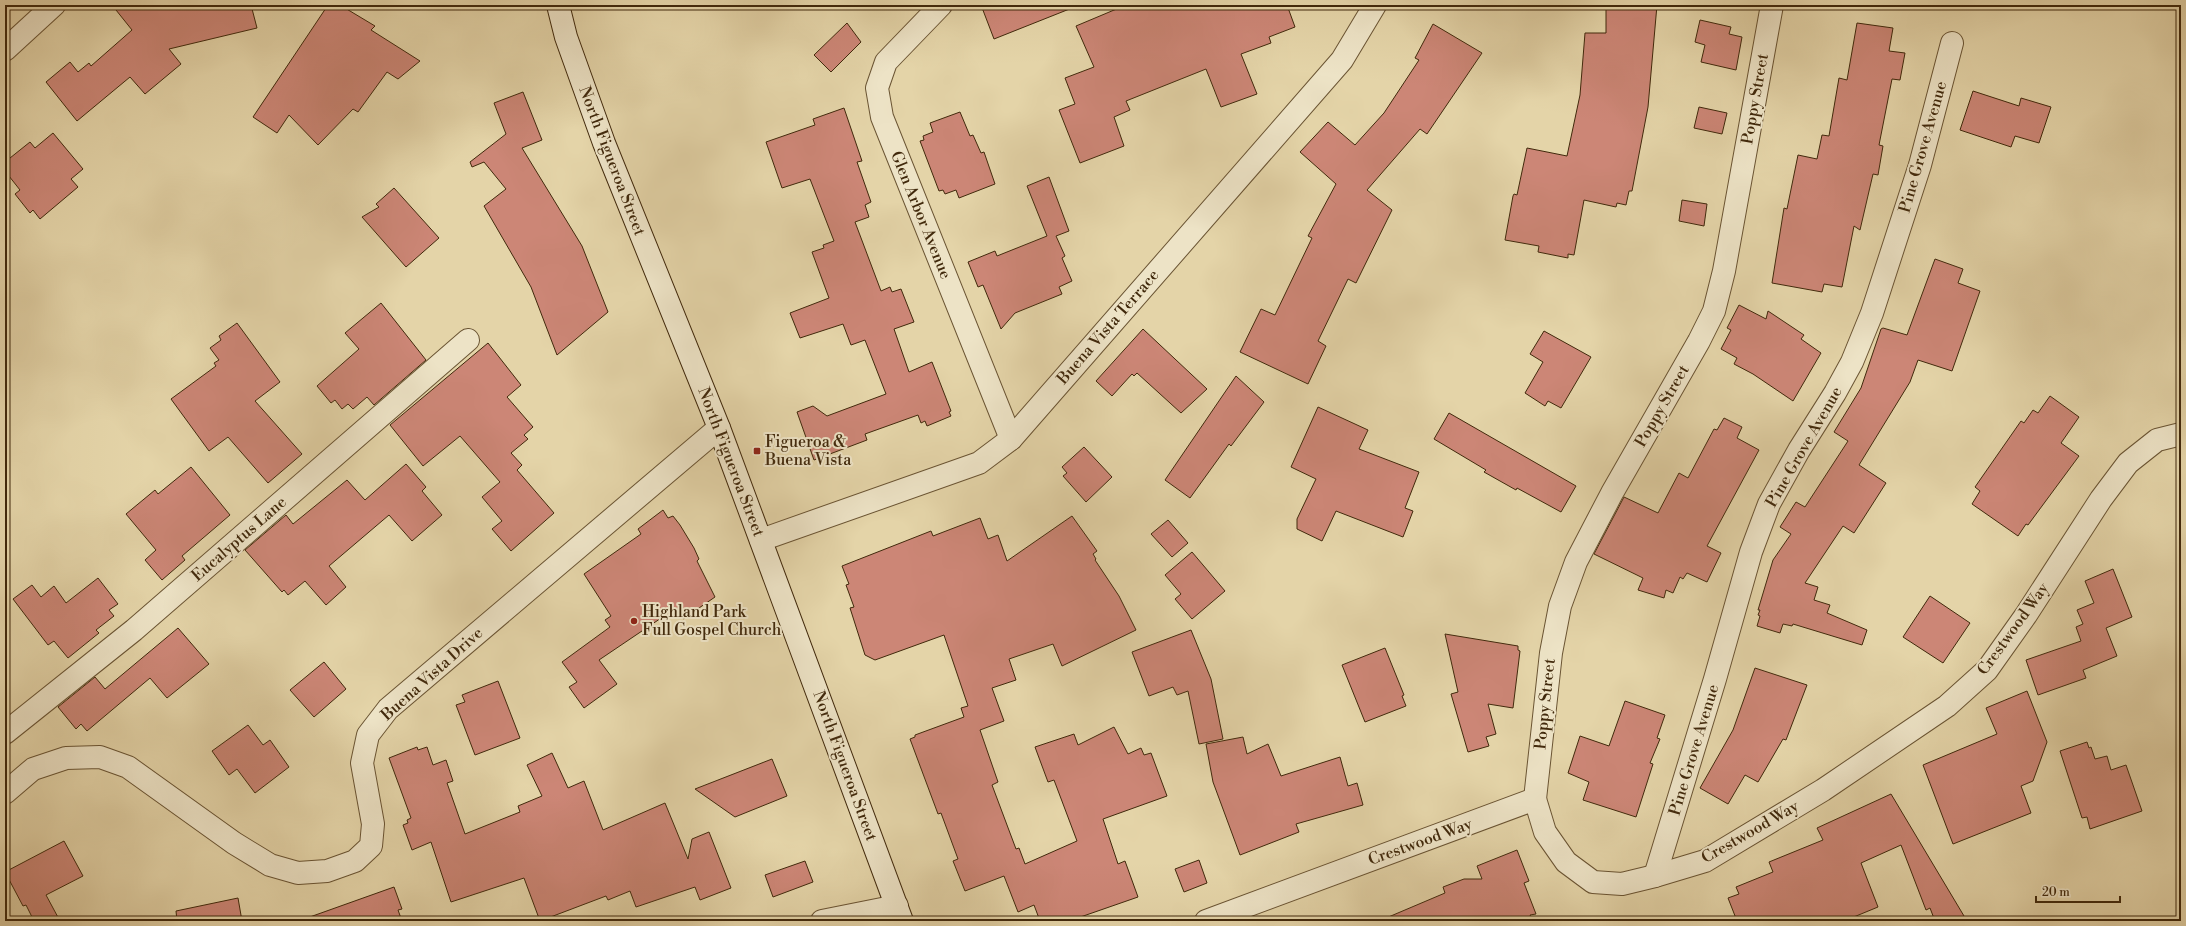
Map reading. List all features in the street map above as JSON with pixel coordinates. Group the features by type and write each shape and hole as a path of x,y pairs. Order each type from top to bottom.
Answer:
{"street":[{"path":"5,50 54,5"},
{"name":"North Figueroa Street","path":"558,5 566,37 621,187 719,428 900,914"},
{"name":"Glen Arbor Avenue","path":"941,5 886,62 877,88 882,116 1011,439"},
{"name":"Buena Vista Terrace","path":"761,540 979,463 1011,439 1342,60 1375,5"},
{"name":"Poppy Street","path":"1535,799 1551,653 1560,606 1576,562 1612,493 1699,341 1714,311 1724,270 1772,5"},
{"name":"Pine Grove Avenue","path":"1654,876 1716,679 1751,552 1770,504 1799,450 1852,362 1872,313 1920,165 1952,43"},
{"name":"Eucalyptus Lane","path":"5,733 134,630 468,340"},
{"name":"Buena Vista Drive","path":"5,793 33,769 66,758 100,757 128,767 234,843 270,865 298,873 327,871 355,861 371,846 373,832 373,824 362,763 368,735 388,709 719,428"},
{"name":"Crestwood Way","path":"1206,921 1535,799 1545,832 1566,862 1593,882 1622,884 1705,861 1824,790 1947,706 1987,670 2026,615 2101,499 2128,463 2157,440 2181,434"},
{"path":"822,921 900,914"}],"building":[{"path":"112,5 251,5 257,28 169,49 181,64 145,94 130,77 77,121 46,82 70,62 78,72 89,63 91,66 132,30"},
{"path":"328,5 340,5 375,26 371,30 420,61 398,79 387,72 358,112 353,109 318,145 289,115 277,133 253,117"},
{"path":"981,5 1077,5 1077,6 994,39"},
{"path":"1126,5 1287,5 1295,27 1269,37 1271,43 1241,54 1257,94 1221,107 1206,69 1126,101 1130,110 1114,117 1124,146 1080,163 1059,110 1075,104 1065,78 1094,67 1076,26"},
{"path":"1606,5 1657,5 1648,107 1632,191 1629,191 1626,205 1617,203 1616,207 1584,200 1574,255 1568,254 1568,258 1538,252 1539,246 1505,240 1513,196 1514,194 1517,195 1527,148 1567,156 1580,95 1585,33 1606,33"},
{"path":"1700,20 1731,27 1729,34 1742,37 1736,70 1701,62 1705,45 1695,42"},
{"path":"847,23 861,42 831,72 814,55"},
{"path":"1857,23 1893,28 1889,51 1905,53 1900,80 1892,79 1879,145 1883,146 1878,175 1873,174 1860,230 1854,226 1842,287 1824,284 1822,292 1772,283 1784,208 1787,209 1798,155 1817,159 1822,135 1829,136 1839,78 1847,80"},
{"path":"1433,24 1482,53 1427,134 1420,129 1367,190 1392,210 1356,283 1348,279 1318,341 1326,346 1308,384 1240,352 1261,309 1275,315 1312,238 1308,236 1336,184 1300,152 1328,122 1355,145 1384,113 1419,60 1415,58"},
{"path":"1973,91 2019,106 2021,98 2051,107 2039,143 2015,136 2011,147 1960,130"},
{"path":"523,92 542,140 522,148 582,246 608,312 557,355 531,287 484,206 506,189 484,162 472,167 470,162 506,134 494,103"},
{"path":"1699,107 1727,113 1722,134 1694,128"},
{"path":"844,108 862,161 857,162 871,202 865,205 869,217 855,222 881,291 890,287 892,292 901,289 914,322 894,329 909,372 932,362 951,411 949,412 951,416 927,426 925,421 921,423 918,415 865,434 867,440 814,460 797,412 813,406 827,416 886,394 865,340 851,345 843,324 800,338 790,313 829,298 812,252 824,248 823,245 834,241 810,179 782,188 766,142 815,125 813,119"},
{"path":"960,112 970,136 973,135 981,153 984,152 995,184 959,198 956,190 945,194 943,190 939,191 920,141 924,140 923,136 933,132 930,123"},
{"path":"53,133 83,169 71,179 78,187 40,219 33,210 30,213 15,194 20,190 5,171 5,162 30,142 35,148"},
{"path":"1049,177 1069,231 1056,236 1065,256 1062,258 1072,281 1059,287 1062,294 1015,313 1001,329 983,285 978,287 968,262 995,251 997,256 1047,236 1027,186"},
{"path":"394,188 439,238 406,267 362,217 379,207 376,204"},
{"path":"1682,200 1707,204 1704,226 1679,221"},
{"path":"1935,259 1963,269 1958,283 1980,291 1952,371 1918,360 1910,382 1859,465 1886,483 1854,533 1843,526 1805,583 1818,587 1814,600 1830,605 1827,613 1867,630 1862,645 1793,624 1792,626 1783,624 1780,633 1757,626 1760,616 1758,615 1760,610 1758,610 1773,560 1791,534 1780,527 1796,502 1805,507 1848,441 1834,432 1861,388 1881,329 1883,328 1907,335"},
{"path":"381,303 426,360 374,405 367,397 353,409 348,404 342,409 335,400 331,403 317,386 359,349 345,333"},
{"path":"1739,305 1766,319 1768,311 1804,335 1801,339 1821,353 1793,401 1753,374 1734,364 1737,358 1721,349 1731,330 1727,328"},
{"path":"237,323 280,382 255,401 302,454 268,483 228,437 209,451 171,399 216,366 214,363 219,360 210,348 221,340 219,336"},
{"path":"1143,329 1207,389 1181,413 1137,373 1134,376 1132,374 1112,396 1096,381"},
{"path":"1544,331 1591,357 1561,408 1548,401 1545,406 1525,393 1543,362 1530,354"},
{"path":"488,343 521,385 507,397 533,427 524,435 528,439 511,453 522,465 517,470 554,513 511,551 492,529 502,521 482,497 500,482 460,436 423,466 390,425"},
{"path":"1236,376 1264,402 1231,446 1229,444 1190,498 1165,480"},
{"path":"2050,396 2079,417 2061,443 2079,456 2028,525 2026,524 2018,536 1972,504 1980,491 1975,487 2021,421 2024,423 2033,410 2038,413"},
{"path":"1318,407 1368,430 1359,449 1419,472 1405,508 1413,511 1403,537 1336,511 1322,541 1297,529 1297,519 1316,479 1291,467"},
{"path":"1449,413 1576,486 1561,512 1517,488 1516,490 1484,472 1486,470 1434,439"},
{"path":"1724,418 1742,427 1737,438 1759,450 1707,546 1721,553 1707,582 1687,573 1683,579 1680,577 1673,593 1666,590 1664,598 1638,590 1643,578 1594,554 1624,497 1658,513 1679,473 1688,478 1714,429 1717,430"},
{"path":"1084,447 1112,477 1086,502 1063,476 1067,473 1062,467"},
{"path":"406,464 426,487 422,491 442,515 412,541 389,515 329,566 346,587 326,605 305,581 288,595 284,590 282,592 245,550 286,515 293,524 347,480 365,500"},
{"path":"191,467 230,515 182,556 185,560 162,580 145,560 156,550 126,514 155,490 158,494"},
{"path":"663,510 668,518 673,516 694,548 699,559 697,561 715,597 683,619 676,608 599,660 617,684 584,708 569,687 577,682 562,662 610,627 605,620 611,616 584,574 641,534 638,529"},
{"path":"1072,516 1097,551 1093,554 1096,559 1095,560 1119,596 1136,630 1062,666 1053,644 1009,659 1016,680 992,688 1004,721 980,730 998,782 992,785 1016,849 1019,848 1025,864 1077,841 1054,780 1048,782 1035,747 1074,734 1078,745 1114,727 1128,754 1141,748 1144,755 1151,753 1167,796 1103,819 1118,864 1125,861 1138,897 1069,921 1040,921 1034,905 1018,912 1004,876 965,891 953,861 958,859 941,813 938,814 910,739 915,737 915,735 964,717 961,708 968,706 944,635 875,660 865,655 850,608 854,607 846,585 849,584 842,566 931,531 933,536 980,518 988,539 998,535 1007,561"},
{"path":"1168,520 1188,543 1172,557 1151,534"},
{"path":"1192,552 1225,591 1192,619 1175,599 1181,594 1165,575"},
{"path":"2113,569 2132,617 2106,628 2117,656 2083,670 2086,678 2038,695 2026,660 2081,641 2076,627 2083,624 2077,610 2094,603 2085,581"},
{"path":"98,578 118,604 109,610 114,616 96,630 99,633 68,658 54,641 48,645 13,599 32,585 41,597 54,586 66,603"},
{"path":"1930,596 1970,623 1943,663 1903,637"},
{"path":"178,628 209,664 167,698 150,678 87,731 81,724 76,729 58,707 95,677 105,689"},
{"path":"1191,630 1211,679 1223,739 1199,744 1188,691 1177,695 1173,687 1149,696 1132,652"},
{"path":"1445,634 1518,646 1518,650 1520,651 1513,708 1488,704 1496,734 1486,737 1489,746 1468,752 1451,694 1458,692"},
{"path":"1385,648 1404,695 1402,696 1406,706 1365,722 1342,665"},
{"path":"324,662 346,689 314,717 290,690"},
{"path":"1755,668 1807,685 1786,740 1783,739 1758,782 1745,775 1728,804 1700,788 1733,730"},
{"path":"498,681 520,738 475,755 456,705 465,702 462,695"},
{"path":"2027,691 2047,742 2033,781 2021,786 2031,813 1953,844 1923,765 1997,734 1986,708"},
{"path":"1625,701 1665,715 1657,738 1660,739 1650,763 1653,764 1636,817 1583,800 1589,782 1568,773 1580,736 1609,746"},
{"path":"248,725 263,745 270,740 289,767 255,793 237,769 229,775 212,751"},
{"path":"1243,737 1247,754 1268,744 1281,776 1340,757 1348,786 1357,783 1363,805 1296,824 1299,832 1240,855 1213,782 1206,744"},
{"path":"2087,742 2089,748 2091,747 2095,759 2107,756 2111,770 2126,765 2142,811 2090,829 2087,817 2082,818 2060,751"},
{"path":"417,747 418,750 427,747 433,765 446,760 453,781 447,783 465,834 520,812 518,806 542,796 527,765 552,753 568,788 584,781 603,830 665,803 688,859 692,839 709,832 731,888 700,900 695,887 636,907 630,891 608,900 606,896 540,921 524,878 451,902 431,842 412,850 403,825 408,823 407,820 411,818 389,758"},
{"path":"772,759 787,796 735,817 695,789"},
{"path":"1891,794 1967,921 1935,921 1930,908 1926,910 1901,845 1861,863 1878,907 1844,921 1737,921 1728,898 1739,894 1736,887 1773,872 1769,862 1823,840 1817,828"},
{"path":"64,841 83,876 46,895 60,921 34,921 26,905 23,906 5,872"},
{"path":"1517,850 1529,881 1524,883 1536,914 1530,915 1533,921 1379,921 1445,893 1443,887 1464,879 1482,879 1477,866"},
{"path":"1199,860 1207,883 1184,892 1175,869"},
{"path":"805,861 813,882 773,897 765,875"},
{"path":"394,887 402,909 398,910 402,921 307,921 307,918"},
{"path":"238,898 242,921 177,921 176,911"}],"place":[{"name":"Figueroa & Buena Vista","path":"757,451"},
{"name":"Highland Park Full Gospel Church","path":"634,621"}]}
